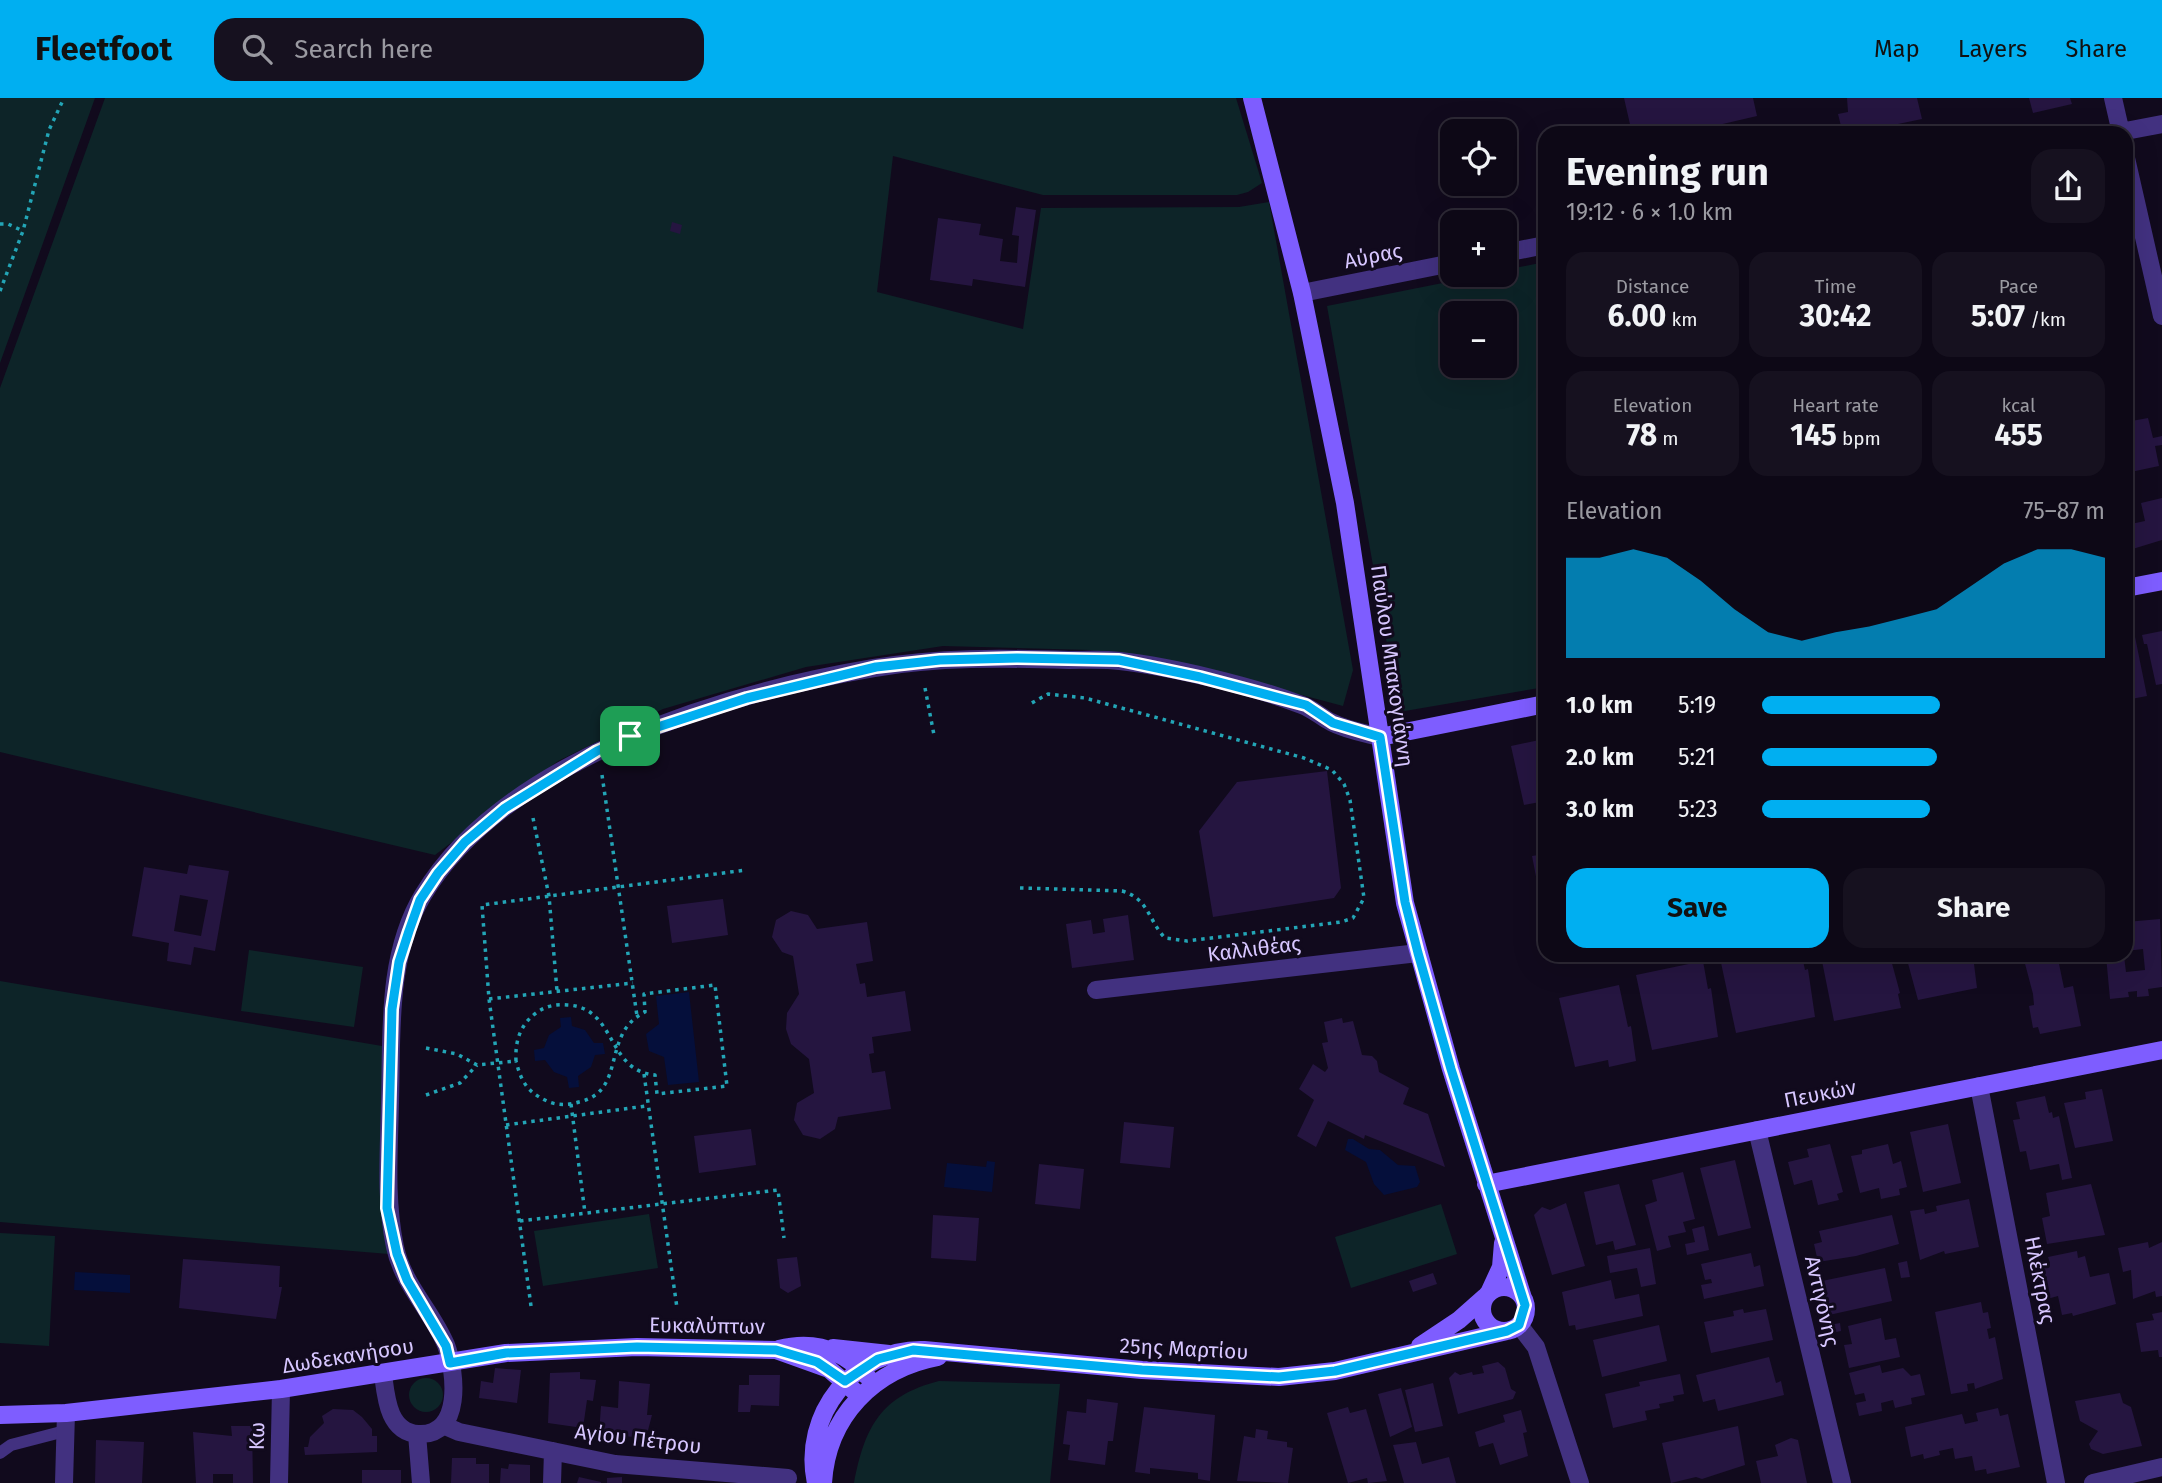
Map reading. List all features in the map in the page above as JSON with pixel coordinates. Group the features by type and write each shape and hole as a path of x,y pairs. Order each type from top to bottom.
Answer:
{"main road":[{"name":"Παύλου Μπακογιάννη","path":"1252,98 1302,293 1345,503 1405,902 1486,1184 1523,1298"},
{"path":"2133,587 2162,581"},
{"path":"1380,737 1538,705"},
{"name":"Πευκών","path":"1486,1184 2162,1049"},
{"name":"Παύλου Μπακογιάννη","path":"1487,1295 1501,1267 1503,1236"},
{"path":"1504,1287 1518,1292 1523,1298 1526,1312 1513,1328 1493,1328 1483,1318 1482,1304 1487,1295 1504,1287"},
{"name":"25ης Μαρτίου","path":"1412,1352 1459,1320 1487,1295"},
{"name":"25ης Μαρτίου","path":"816,1483 814,1448 826,1409 845,1381 861,1369 892,1354 913,1350 1279,1377 1335,1371 1513,1328"},
{"name":"Δωδεκανήσου","path":"0,1415 65,1422 506,1353 637,1347"},
{"name":"Ευκαλύπτων","path":"637,1347 776,1350 822,1355 861,1369 867,1390"},
{"path":"826,1409 822,1355 892,1354"},
{"name":"25ης Μαρτίου","path":"823,1483 831,1441 843,1417 867,1390 915,1362 952,1354"},
{"name":"Ευκαλύπτων","path":"822,1355 845,1381 867,1390"}],"street":[{"path":"2113,98 2118,126"},
{"path":"2133,130 2162,124"},
{"path":"2133,189 2162,316"},
{"path":"1517,251 1538,246"},
{"name":"Αύρας","path":"1302,293 1440,265"},
{"path":"383,1374 386,1402 392,1418 404,1430 417,1434 432,1432 443,1425 453,1405 446,1346 407,1280 397,1254 387,1208 392,1009 399,962 420,900 438,873 465,842 505,808 597,751 677,719 828,677 876,667 940,660 1119,660 1200,677 1306,705 1333,723 1380,737"},
{"name":"Καλλιθέας","path":"1096,990 1418,953"},
{"name":"Ηλέκτρας","path":"1979,1086 2056,1483"},
{"name":"Αντιγόνης","path":"1757,1130 1842,1483"},
{"path":"1513,1328 1536,1347 1580,1483"},
{"name":"Κω","path":"279,1483 281,1389"},
{"path":"64,1483 65,1422"},
{"name":"Αγίου Πέτρου","path":"443,1425 459,1432 615,1464 788,1478"},
{"path":"417,1434 421,1483"},
{"path":"552,1483 553,1451"},
{"path":"2093,1483 2162,1467"}],"lane":[{"path":"0,1453 11,1445 65,1422"}],"path":[{"path":"0,291 23,231 49,130 64,98"},
{"path":"0,224 8,223 23,231"},
{"path":"925,688 934,735"},
{"path":"1020,888 1122,891 1135,894 1145,903 1165,938 1186,941 1341,922 1353,918 1364,898 1350,800 1344,784 1332,770 1304,758 1085,698 1048,694 1028,705"},
{"path":"602,775 637,1016"},
{"path":"533,818 549,896 557,991"},
{"path":"531,1306 489,999 482,905 746,870"},
{"path":"489,999 633,983"},
{"path":"615,1048 613,1071 603,1088 589,1100 553,1104 536,1096 521,1082 515,1045 530,1017 542,1008 560,1004 579,1006 597,1015 608,1028 615,1048 623,1061 643,1074 655,1075 657,1094 727,1086 715,985 644,994 645,1012 628,1025 615,1048"},
{"path":"426,1048 457,1054 477,1065 516,1061"},
{"path":"426,1095 460,1083 477,1065"},
{"path":"643,1074 677,1308"},
{"path":"571,1104 585,1213"},
{"path":"506,1125 647,1106"},
{"path":"520,1222 778,1190 784,1238"}],"green space":[{"path":"0,98 95,98 0,363"},
{"path":"105,98 1236,98 1262,183 1237,195 1043,195 893,156 877,292 1023,329 1041,208 1239,207 1269,202 1353,670 1343,706 1220,673 1090,650 943,646 806,667 663,709 558,761 435,855 0,752 0,388"},
{"path":"1538,263 1538,688 1399,712 1327,306 1440,284 1440,287 1517,287 1517,268"},
{"path":"249,950 363,967 354,1027 241,1011"},
{"path":"0,981 382,1046 383,1207 389,1254 0,1222"},
{"path":"1441,1204 1457,1254 1351,1288 1335,1237"},
{"path":"649,1214 658,1268 543,1286 534,1231"},
{"path":"0,1233 55,1236 49,1346 0,1343"},
{"path":"426,1378 438,1383 443,1395 438,1407 426,1412 414,1407 409,1395 414,1383"},
{"path":"939,1381 1060,1384 1050,1483 854,1483 864,1445 879,1416 903,1395"}],"shaded area":[{"path":"689,992 699,1082 668,1085 664,1057 649,1051 646,1034 659,1024 656,996"},
{"path":"571,1017 572,1026 585,1030 594,1043 603,1043 605,1054 595,1055 591,1067 578,1076 579,1087 569,1088 567,1077 554,1072 545,1060 535,1061 534,1050 544,1048 549,1035 561,1027 560,1018"},
{"path":"1348,1139 1353,1139 1369,1149 1380,1150 1398,1165 1415,1166 1420,1182 1417,1187 1384,1195 1374,1184 1366,1162 1345,1150"},
{"path":"987,1161 995,1162 992,1192 944,1187 947,1163 986,1167"},
{"path":"75,1272 130,1275 130,1293 74,1290"}],"building":[{"path":"1624,98 1753,98 1757,116 1714,126 1630,126"},
{"path":"1847,98 1917,98 1922,119 1898,126 1841,126 1838,114 1848,112"},
{"path":"2029,98 2070,98 2072,104 2033,113"},
{"path":"1016,207 1036,210 1025,287 973,279 972,286 930,280 938,218 981,224 979,235 1003,239 1000,261 1017,263 1019,236 1012,235"},
{"path":"672,222 682,225 680,234 670,231"},
{"path":"2148,418 2153,438 2162,436 2162,445 2155,446 2159,466 2133,472 2133,421"},
{"path":"2162,498 2162,540 2133,549 2133,524 2145,521 2141,503"},
{"path":"2133,627 2147,696 2133,699"},
{"path":"2162,631 2162,684 2156,685 2147,644 2144,644 2142,635"},
{"path":"1538,740 1538,802 1524,805 1511,746"},
{"path":"1327,771 1341,888 1334,898 1213,917 1199,831 1237,782"},
{"path":"1538,855 1538,886 1532,856"},
{"path":"189,865 229,871 215,951 194,947 191,965 167,961 169,943 132,936 144,867 187,874","holes":["180,895 208,900 201,936 174,931"]},
{"path":"723,899 728,935 672,943 667,906"},
{"path":"791,911 808,915 817,929 867,922 873,961 856,964 860,984 865,983 867,997 905,991 911,1031 872,1037 874,1053 869,1054 872,1073 885,1071 891,1109 838,1117 835,1129 820,1139 803,1135 794,1120 797,1103 814,1093 809,1059 791,1044 786,1029 787,1013 799,994 793,956 782,952 772,937 776,920"},
{"path":"1128,915 1134,960 1072,968 1066,924 1091,920 1093,934 1105,932 1103,919"},
{"path":"2160,919 2162,987 2148,989 2149,996 2137,997 2137,991 2128,992 2129,997 2110,999 2107,962 2125,962 2126,972 2145,970 2143,949 2133,950 2133,921"},
{"path":"1703,962 1708,989 1711,988 1718,1037 1652,1050 1636,975"},
{"path":"1721,962 1803,962 1805,970 1808,969 1815,1017 1736,1033"},
{"path":"1822,962 1892,962 1901,1008 1834,1021"},
{"path":"1908,962 1974,962 1977,988 1918,1000"},
{"path":"2025,962 2059,962 2064,988 2073,986 2081,1026 2040,1034 2038,1027 2033,1028 2029,1006 2034,1005"},
{"path":"1619,985 1628,1027 1631,1026 1636,1061 1609,1067 1608,1060 1575,1067 1559,998"},
{"path":"1342,1018 1343,1023 1353,1021 1362,1055 1372,1056 1377,1061 1379,1072 1409,1088 1403,1104 1428,1114 1445,1167 1365,1135 1364,1139 1328,1121 1316,1147 1297,1136 1314,1100 1299,1089 1313,1064 1325,1072 1328,1068 1322,1043 1328,1042 1324,1022"},
{"path":"2102,1089 2113,1141 2075,1148 2064,1103 2086,1099 2085,1092"},
{"path":"2045,1096 2049,1113 2052,1112 2053,1118 2059,1116 2072,1178 2062,1180 2059,1164 2030,1170 2026,1151 2020,1152 2013,1120 2020,1119 2016,1102"},
{"path":"1124,1122 1174,1127 1170,1168 1120,1163"},
{"path":"1948,1124 1961,1183 1923,1192 1910,1132"},
{"path":"751,1129 756,1165 699,1173 694,1136"},
{"path":"1830,1144 1843,1192 1837,1194 1839,1200 1818,1205 1812,1180 1794,1185 1788,1162 1809,1157 1807,1149"},
{"path":"1888,1144 1893,1164 1901,1161 1907,1187 1899,1189 1900,1195 1881,1199 1879,1188 1860,1193 1851,1156 1862,1154 1862,1150"},
{"path":"1735,1160 1751,1228 1718,1236 1700,1168"},
{"path":"1039,1164 1084,1169 1080,1209 1035,1204"},
{"path":"1683,1172 1695,1219 1683,1222 1686,1232 1668,1236 1671,1247 1657,1251 1645,1205 1657,1201 1652,1180"},
{"path":"1619,1184 1636,1245 1615,1250 1613,1241 1596,1245 1584,1192"},
{"path":"2091,1184 2105,1235 2047,1244 2042,1218 2050,1216 2046,1193"},
{"path":"1969,1199 1979,1247 1945,1254 1944,1251 1920,1260 1910,1211 1924,1209 1925,1214 1937,1211 1936,1206"},
{"path":"1566,1203 1585,1266 1552,1275 1534,1215 1542,1207 1550,1210"},
{"path":"933,1215 979,1218 976,1261 931,1258"},
{"path":"1892,1215 1899,1244 1856,1256 1818,1262 1814,1244 1822,1242 1819,1231"},
{"path":"1704,1226 1709,1250 1687,1255 1685,1244 1695,1242 1692,1229"},
{"path":"2148,1242 2149,1248 2162,1242 2162,1296 2156,1297 2155,1291 2133,1299 2131,1270 2123,1272 2118,1248"},
{"path":"1650,1248 1656,1284 1641,1287 1637,1268 1610,1273 1607,1256"},
{"path":"2077,1251 2078,1258 2085,1256 2090,1277 2109,1273 2116,1304 2073,1316 2072,1313 2062,1315 2058,1296 2047,1299 2040,1266 2050,1263 2048,1257"},
{"path":"1751,1253 1754,1267 1760,1265 1764,1286 1704,1299 1701,1285 1712,1283 1711,1279 1705,1280 1701,1264"},
{"path":"797,1257 801,1286 788,1293 780,1288 777,1259"},
{"path":"183,1259 280,1266 279,1287 282,1287 276,1319 179,1308"},
{"path":"1907,1261 1910,1277 1901,1278 1898,1263"},
{"path":"1885,1268 1892,1301 1829,1315 1822,1281"},
{"path":"1433,1273 1437,1284 1413,1292 1409,1281"},
{"path":"1611,1280 1615,1299 1639,1294 1643,1316 1576,1330 1575,1325 1569,1326 1562,1292"},
{"path":"1981,1302 1983,1313 1988,1312 1991,1328 1987,1329 1989,1339 1995,1337 2003,1379 1975,1389 1974,1383 1967,1384 1968,1391 1951,1394 1935,1312"},
{"path":"1743,1309 1744,1313 1766,1309 1773,1340 1711,1353 1704,1322 1734,1316 1733,1311"},
{"path":"2162,1312 2162,1357 2159,1357 2158,1350 2141,1352 2136,1323 2154,1320 2152,1314"},
{"path":"1881,1318 1885,1340 1896,1338 1900,1357 1849,1368 1844,1345 1852,1344 1848,1326"},
{"path":"1840,1323 1841,1331 1826,1334 1824,1326"},
{"path":"1659,1325 1667,1361 1602,1377 1593,1340"},
{"path":"1769,1357 1776,1383 1781,1381 1784,1395 1718,1411 1715,1399 1703,1402 1696,1375"},
{"path":"1498,1362 1505,1368 1511,1389 1516,1392 1513,1399 1458,1414 1449,1378 1455,1372 1460,1375 1484,1373 1482,1366"},
{"path":"1880,1365 1882,1373 1903,1368 1911,1376 1920,1374 1925,1395 1911,1398 1912,1404 1895,1408 1893,1400 1881,1403 1882,1411 1859,1416 1856,1403 1866,1401 1864,1393 1855,1395 1849,1373"},
{"path":"495,1368 521,1370 517,1403 479,1398 481,1381 493,1383"},
{"path":"580,1372 580,1379 596,1380 593,1401 587,1400 583,1428 548,1423 550,1373"},
{"path":"1680,1374 1684,1394 1673,1396 1674,1401 1659,1404 1660,1408 1645,1411 1647,1420 1613,1428 1605,1394 1640,1386 1639,1382"},
{"path":"749,1375 780,1375 779,1406 751,1405 750,1412 738,1412 739,1385 749,1385"},
{"path":"619,1381 650,1384 647,1415 652,1415 646,1438 599,1434 601,1406 618,1408"},
{"path":"1433,1383 1443,1426 1415,1432 1405,1390"},
{"path":"1401,1388 1412,1427 1390,1437 1378,1394"},
{"path":"2120,1393 2123,1403 2131,1407 2142,1446 2103,1454 2091,1449 2089,1444 2098,1431 2080,1421 2075,1401"},
{"path":"1087,1399 1118,1403 1113,1441 1108,1441 1105,1465 1068,1460 1070,1445 1063,1444 1067,1411 1086,1413"},
{"path":"1144,1407 1215,1415 1210,1481 1198,1479 1198,1473 1150,1468 1150,1474 1135,1472"},
{"path":"1348,1407 1350,1413 1366,1409 1387,1481 1368,1483 1367,1478 1348,1483 1327,1413"},
{"path":"1998,1408 2000,1416 2008,1414 2020,1467 1987,1474 1986,1469 1975,1471 1972,1456 1955,1459 1953,1448 1939,1451 1940,1455 1924,1459 1923,1454 1911,1457 1905,1427 1962,1414 1965,1424 1978,1421 1976,1413"},
{"path":"333,1409 353,1410 362,1417 372,1429 372,1436 377,1436 377,1452 305,1455 304,1447 308,1447 310,1437 324,1423 322,1416"},
{"path":"1521,1410 1527,1432 1523,1433 1528,1456 1500,1465 1493,1443 1479,1447 1475,1432 1505,1422 1503,1415"},
{"path":"231,1426 252,1426 253,1483 233,1483 233,1474 213,1474 213,1483 196,1483 193,1432 232,1436"},
{"path":"1738,1426 1745,1465 1702,1479 1696,1477 1671,1483 1662,1443"},
{"path":"1256,1429 1268,1431 1267,1439 1287,1442 1287,1447 1293,1448 1288,1483 1237,1481 1244,1436 1255,1438"},
{"path":"1791,1438 1798,1440 1807,1483 1761,1483 1756,1461 1778,1456 1775,1445"},
{"path":"96,1440 144,1442 142,1483 95,1483"},
{"path":"1416,1442 1422,1464 1449,1457 1456,1483 1404,1483 1393,1445"},
{"path":"452,1458 476,1458 476,1464 489,1464 489,1483 451,1483"},
{"path":"509,1464 530,1465 530,1483 500,1483 501,1468 508,1469"},
{"path":"362,1470 401,1470 401,1483 362,1483"},
{"path":"579,1477 601,1482 601,1483 577,1483"},
{"path":"622,1477 622,1483 607,1483 607,1478"}],"route":[{"path":"1017,658 1119,660 1200,677 1306,705 1333,723 1380,737 1405,902 1451,1069 1525,1305 1523,1319 1519,1325 1507,1331 1307,1376 1142,1370 924,1350 892,1354 878,1359 845,1381 817,1362 776,1350 637,1347 506,1353 450,1363 446,1346 407,1280 397,1254 387,1208 392,1009 399,962 420,900 438,873 465,842 505,808 597,751 630,736 747,698 876,667 940,660 1017,658"}]}
